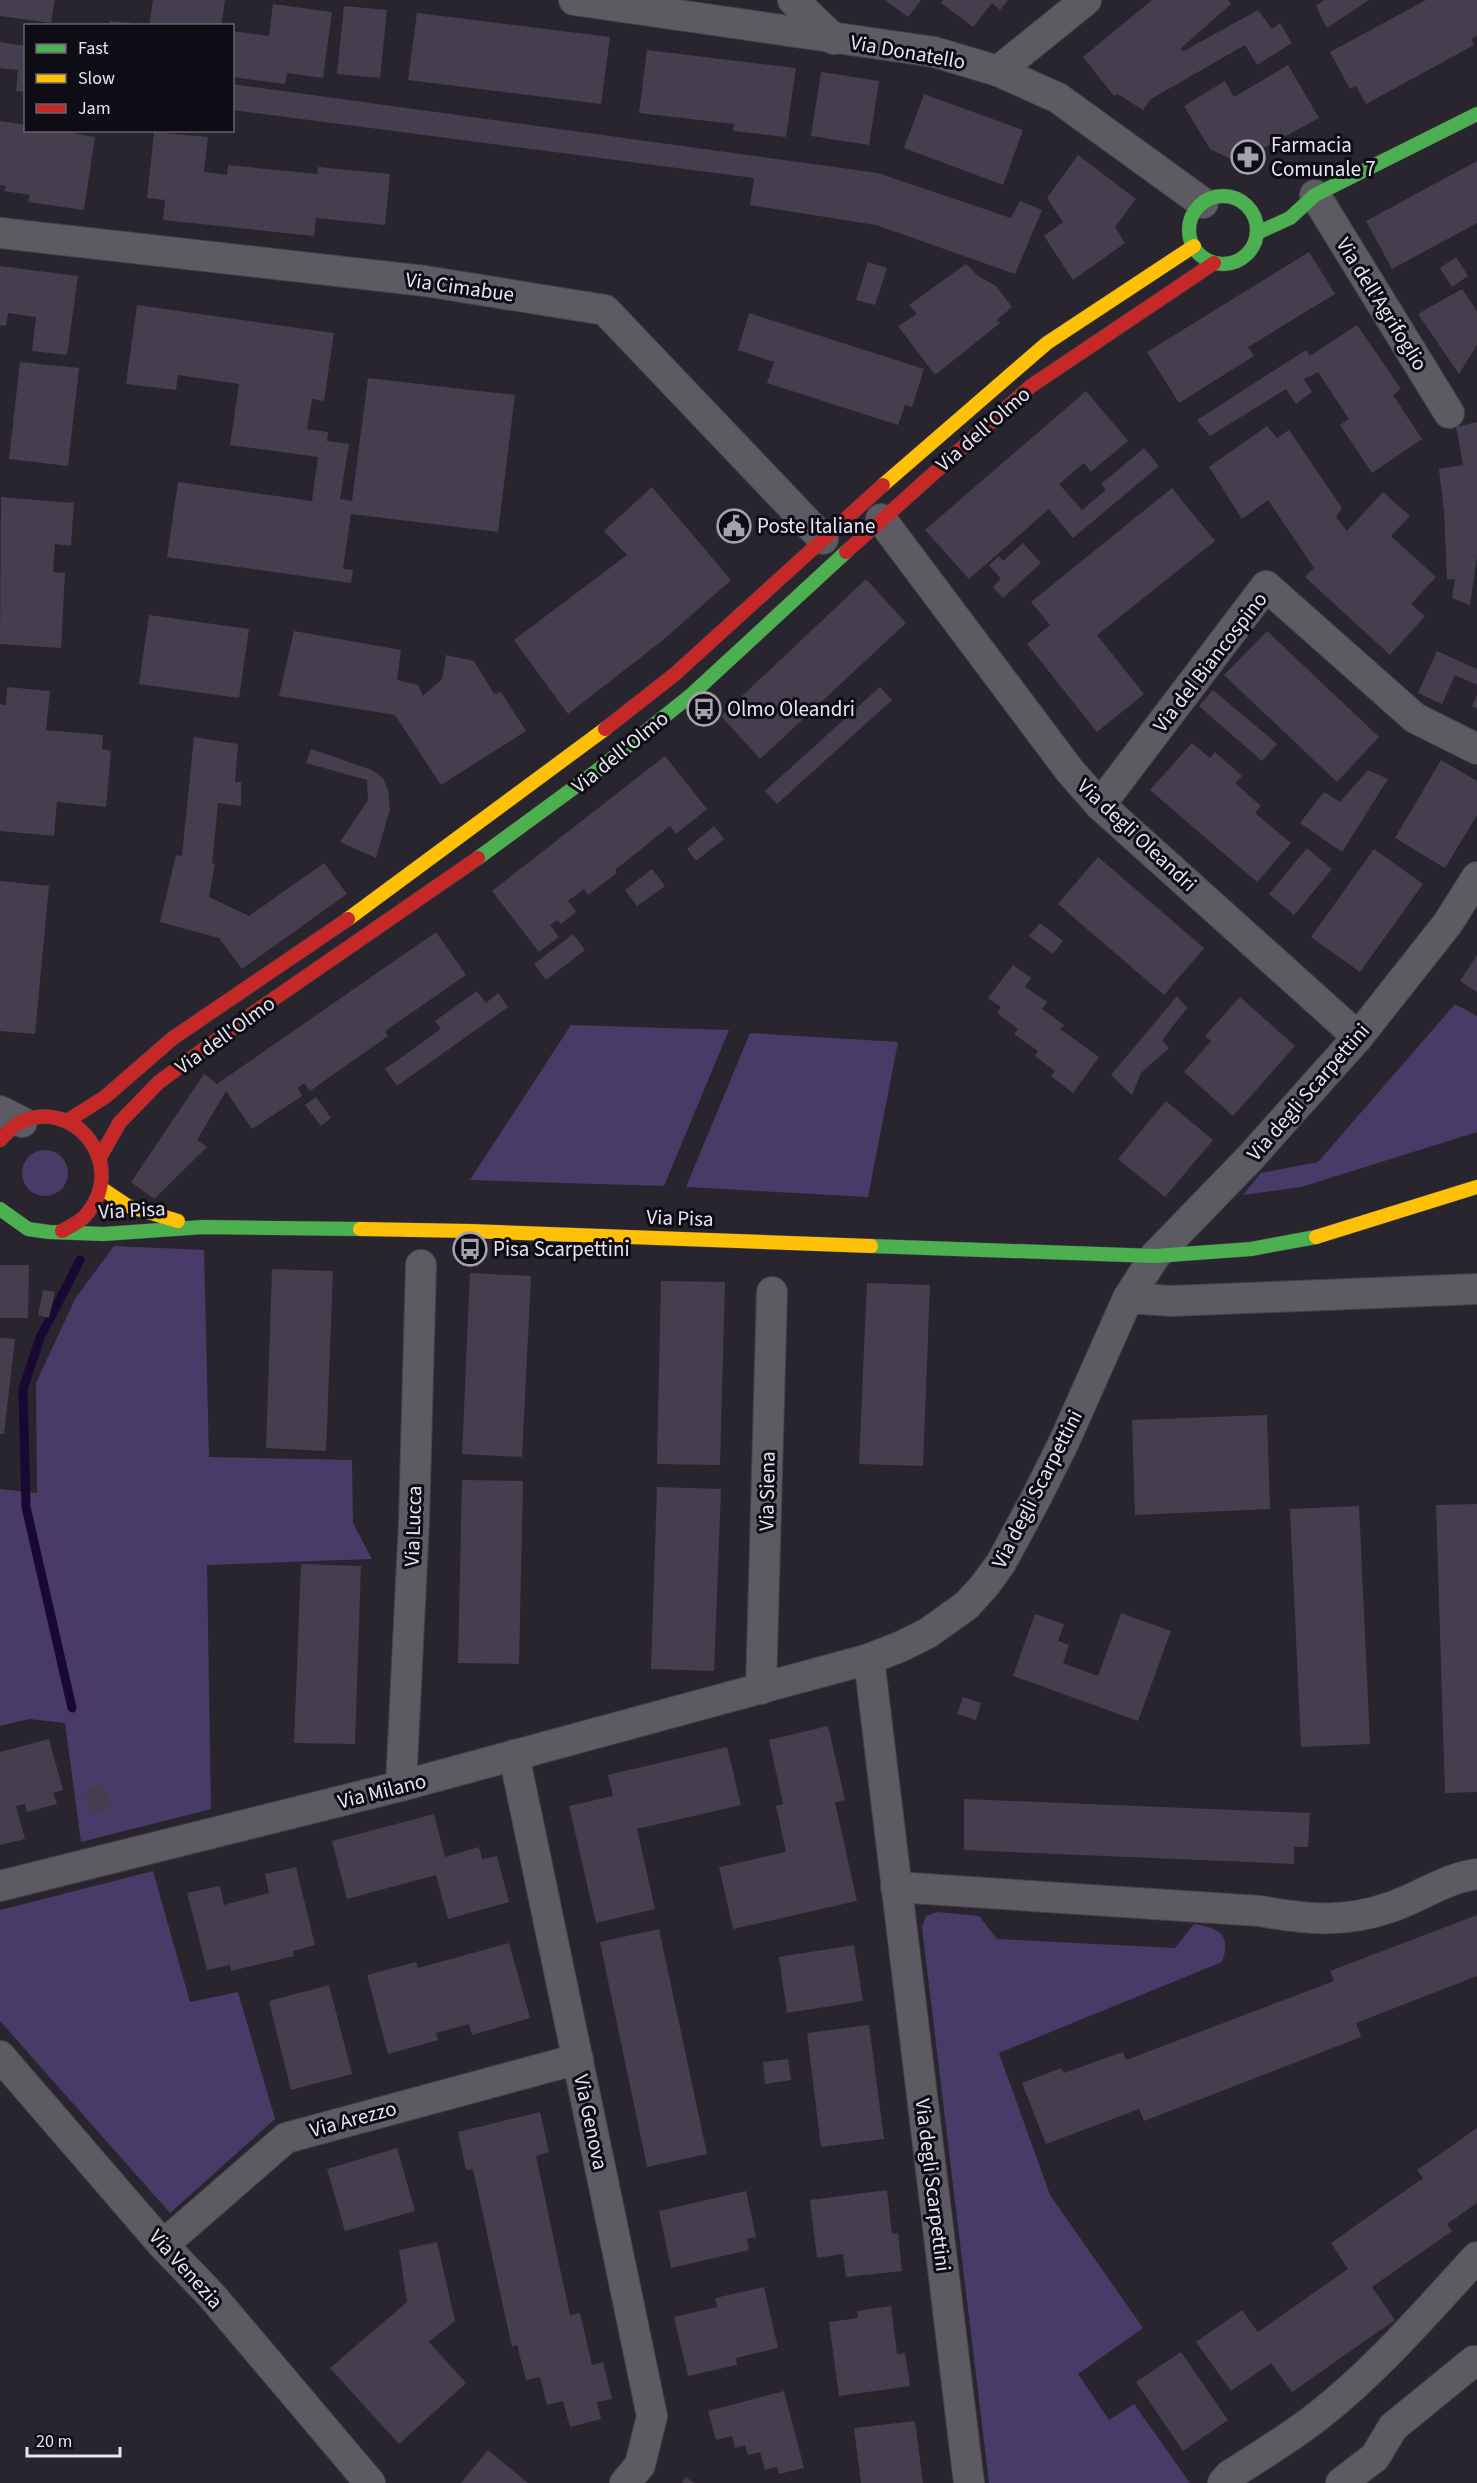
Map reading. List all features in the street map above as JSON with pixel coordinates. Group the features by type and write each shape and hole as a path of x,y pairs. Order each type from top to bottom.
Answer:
{"street":[{"name":"Via Donatello","path":"574,0 664,6 834,39 934,52 998,71 1058,98 1203,203"},
{"path":"793,0 834,39"},
{"path":"998,71 1086,0"},
{"path":"1214,262 1204,257 1194,246 1189,227 1192,216 1203,203 1226,195 1251,202 1257,221 1257,233 1290,218 1306,196 1477,114"},
{"name":"Via dell'Agrifoglio","path":"1306,196 1449,413"},
{"name":"Via Cimabue","path":"0,233 426,281 605,310 824,539"},
{"name":"Via dell'Olmo","path":"100,1157 120,1122 159,1082 252,1014 435,890 594,774 691,695 881,519 1031,386 1214,262 1226,263 1238,260 1247,254 1254,244 1257,233"},
{"name":"Via dell'Olmo","path":"67,1121 105,1097 173,1038 339,926 549,772 675,674 824,539 1047,343 1194,246"},
{"name":"Via degli Oleandri","path":"881,519 1070,771 1100,805 1358,1037"},
{"name":"Via del Biancospino","path":"1100,805 1266,586 1415,718 1477,749"},
{"name":"Via degli Scarpettini","path":"761,1689 869,1659 902,1646 928,1633 967,1605 991,1578 1064,1442 1128,1298 1155,1256 1250,1158 1358,1037 1448,923 1477,877"},
{"path":"0,1209 28,1230 62,1231 81,1220 90,1210 101,1188 103,1173 100,1157 87,1135 78,1126 52,1117 7,1124"},
{"name":"Via Pisa","path":"62,1231 104,1234 203,1227 461,1231 1155,1256 1250,1249 1284,1244 1330,1233 1477,1187"},
{"name":"Via Pisa","path":"101,1188 115,1198 144,1212 203,1227"},
{"path":"0,1225 15,1222"},
{"name":"Via Lucca","path":"400,1786 414,1521 421,1265"},
{"path":"1128,1298 1171,1301 1477,1289"},
{"name":"Via Siena","path":"761,1689 772,1292"},
{"name":"Via degli Scarpettini","path":"869,1659 969,2483"},
{"name":"Via Milano","path":"0,1886 400,1786 761,1689"},
{"name":"Via Genova","path":"514,1755 652,2415 640,2465 625,2483"},
{"path":"896,1887 1260,1911 1327,1920 1392,1907 1433,1888 1477,1874"},
{"name":"Via Venezia","path":"0,2056 163,2245 211,2295 370,2483"},
{"name":"Via Arezzo","path":"163,2245 286,2138 578,2059"},
{"path":"1223,2483 1230,2475 1286,2440 1341,2397 1382,2360 1477,2257"},
{"path":"1341,2483 1375,2457 1394,2427 1474,2361"}],"shaded area":[{"path":"1455,1004 1477,1016 1477,1132 1301,1187 1243,1195 1261,1173 1318,1162"},
{"path":"571,1025 729,1030 664,1186 470,1180"},
{"path":"750,1033 898,1042 868,1197 686,1187"},
{"path":"45,1150 61,1157 68,1173 61,1189 45,1196 29,1189 22,1173 29,1157"},
{"path":"114,1246 204,1250 209,1457 352,1460 353,1523 372,1559 207,1565 211,1809 81,1842 65,1723 29,1719 0,1726 0,1489 37,1493 36,1383 75,1299"},
{"path":"153,1871 190,2002 238,1992 275,2119 170,2213 0,2021 0,1910"},
{"path":"937,1912 979,1916 997,1939 1175,1948 1194,1924 1216,1930 1224,1939 1225,1952 1222,1962 999,2053 1050,2195 1143,2328 1078,2374 1109,2420 1134,2404 1190,2483 989,2483 922,1928 926,1916"}],"building":[{"path":"0,0 55,0 51,23 0,16"},
{"path":"153,0 225,0 221,24 149,24"},
{"path":"885,0 921,0 908,17"},
{"path":"943,0 1008,0 1000,10 992,3 973,27 941,3"},
{"path":"1152,0 1228,0 1231,4 1180,49 1184,51 1258,10 1272,29 1280,23 1292,43 1257,65 1245,45 1151,99 1143,110 1118,94 1114,96 1083,57"},
{"path":"1324,0 1369,0 1327,28 1316,6"},
{"path":"1426,0 1477,0 1477,36 1471,39 1474,45 1366,104 1356,86 1350,89 1330,52"},
{"path":"273,4 332,12 323,78 287,73 285,84 234,77 234,31 269,36"},
{"path":"344,6 387,10 380,78 337,74"},
{"path":"417,13 610,37 601,104 408,80"},
{"path":"110,21 132,23 132,24 109,24"},
{"path":"0,42 24,46 24,92 16,91 18,70 0,68"},
{"path":"647,50 796,68 786,137 733,131 734,124 639,113"},
{"path":"1288,65 1319,118 1237,162 1210,149 1184,106 1225,81 1234,97"},
{"path":"821,72 879,81 869,145 811,136"},
{"path":"234,84 878,173 1011,218 1020,201 1042,210 1015,274 876,225 750,205 754,178 234,110"},
{"path":"924,94 1023,130 1003,185 904,148"},
{"path":"0,121 24,125 24,132 68,132 95,137 84,210 28,202 30,195 4,191 6,186 0,185"},
{"path":"154,132 208,137 204,172 227,175 228,165 317,174 318,167 390,174 385,225 316,218 314,236 163,220 165,200 147,198"},
{"path":"1078,155 1136,199 1115,227 1125,243 1073,280 1044,236 1063,222 1047,198"},
{"path":"1477,161 1477,223 1392,269 1366,221"},
{"path":"1309,252 1335,294 1248,347 1254,356 1179,403 1147,352"},
{"path":"1456,257 1468,276 1452,287 1440,268"},
{"path":"868,262 887,268 875,305 856,300"},
{"path":"966,264 978,276 996,286 1012,307 997,320 1000,323 935,375 898,326 917,314 909,305"},
{"path":"0,266 78,276 67,355 32,351 36,317 8,313 6,326 0,325"},
{"path":"1462,289 1477,311 1477,345 1459,374 1418,314"},
{"path":"137,305 334,333 324,401 312,399 307,429 328,432 327,441 349,444 340,499 352,501 368,378 515,395 498,532 351,514 343,569 353,570 351,583 167,557 178,482 312,501 318,457 230,445 239,384 178,375 176,390 126,384"},
{"path":"749,313 924,369 912,407 905,405 898,425 767,383 774,362 738,350"},
{"path":"1357,325 1401,389 1393,395 1422,439 1372,473 1340,425 1349,419 1318,372 1304,379 1312,392 1296,404 1286,389 1210,436 1197,420 1306,350 1310,356"},
{"path":"20,362 79,368 68,466 9,459"},
{"path":"1086,391 1128,441 1091,472 1084,463 1059,484 1082,510 1106,490 1101,484 1144,448 1159,466 1073,538 1049,509 969,579 925,530"},
{"path":"1477,422 1477,557 1470,605 1452,598 1455,579 1447,580 1444,512 1439,469 1463,465 1456,427"},
{"path":"1267,426 1277,438 1289,430 1342,508 1336,517 1347,531 1383,492 1410,516 1391,536 1436,577 1411,604 1425,616 1390,655 1305,577 1314,568 1268,500 1242,519 1209,467"},
{"path":"652,487 731,580 663,640 568,714 514,640 627,555 604,531"},
{"path":"1172,488 1215,541 1097,635 1144,694 1097,732 1027,644 1050,625 1031,602"},
{"path":"1,497 74,503 71,546 55,544 53,572 65,573 61,648 0,644"},
{"path":"1023,543 1041,563 1003,598 993,587 1001,579 989,565 999,556 1003,561"},
{"path":"866,579 906,623 760,759 721,716"},
{"path":"149,615 249,629 239,698 139,684"},
{"path":"294,631 401,650 397,680 418,685 423,696 442,679 446,655 474,661 494,694 501,692 526,731 441,785 395,715 279,696"},
{"path":"1267,631 1379,737 1337,782 1224,675"},
{"path":"1437,651 1477,669 1477,685 1455,675 1442,704 1418,693"},
{"path":"7,687 50,691 46,730 103,735 102,749 111,751 106,807 57,802 54,836 0,831 0,704 6,705"},
{"path":"880,687 892,700 777,804 765,791"},
{"path":"1213,690 1277,744 1262,761 1199,706"},
{"path":"1477,695 1477,709 1472,706"},
{"path":"194,737 238,744 235,782 241,782 241,806 218,803 212,864 215,864 209,897 249,916 324,863 347,894 242,969 219,938 160,922 176,855 182,856"},
{"path":"1192,743 1210,758 1215,752 1242,776 1235,783 1261,806 1255,813 1291,843 1257,882 1150,790"},
{"path":"311,749 372,770 383,778 388,790 390,809 376,858 340,842 368,800 367,780 306,763"},
{"path":"665,756 707,809 676,834 670,826 615,870 617,873 588,895 584,889 568,901 576,912 561,924 557,920 550,925 559,937 539,952 492,891"},
{"path":"1441,760 1477,781 1477,815 1445,868 1395,838"},
{"path":"1368,770 1388,779 1342,852 1300,823 1324,792 1340,802"},
{"path":"714,826 724,839 696,861 687,849"},
{"path":"1307,848 1332,869 1294,915 1269,894"},
{"path":"1374,849 1423,884 1360,972 1311,937"},
{"path":"1098,857 1204,948 1164,995 1058,904"},
{"path":"652,869 665,886 637,906 625,890"},
{"path":"0,881 49,886 35,1034 0,1031"},
{"path":"1040,923 1063,941 1053,954 1029,936"},
{"path":"436,932 466,975 385,1031 388,1036 310,1091 304,1083 298,1088 302,1096 252,1129 226,1091 197,1140 207,1147 154,1199 131,1182 204,1074 217,1084"},
{"path":"573,934 585,950 546,980 534,964"},
{"path":"1477,955 1477,992 1460,981"},
{"path":"1013,965 1031,978 1025,987 1047,1002 1042,1009 1064,1025 1060,1029 1099,1057 1073,1093 1051,1076 1055,1071 1035,1056 1038,1051 1014,1034 1018,1029 997,1013 1001,1007 988,998"},
{"path":"477,991 486,1003 498,993 508,1007 397,1086 385,1069 441,1029 435,1021"},
{"path":"1177,996 1187,1008 1162,1040 1169,1048 1141,1073 1132,1095 1111,1075"},
{"path":"1240,997 1295,1046 1233,1116 1184,1072 1211,1041 1205,1036"},
{"path":"316,1097 331,1118 321,1126 305,1105"},
{"path":"1166,1101 1213,1140 1165,1197 1118,1159"},
{"path":"0,1265 29,1265 28,1318 0,1318"},
{"path":"272,1269 333,1271 326,1451 266,1448"},
{"path":"470,1273 531,1276 522,1457 462,1454"},
{"path":"661,1281 725,1282 720,1465 657,1464"},
{"path":"867,1283 930,1285 923,1466 859,1464"},
{"path":"43,1290 55,1292 49,1318 38,1315"},
{"path":"0,1338 15,1339 4,1434 0,1434"},
{"path":"1267,1415 1270,1509 1135,1515 1132,1420"},
{"path":"462,1480 523,1481 519,1664 458,1663"},
{"path":"657,1487 721,1489 714,1671 651,1669"},
{"path":"1477,1504 1477,1792 1445,1793 1436,1505"},
{"path":"1359,1506 1370,1744 1301,1747 1290,1509"},
{"path":"301,1564 361,1566 355,1744 294,1743"},
{"path":"1121,1613 1171,1631 1138,1721 1013,1676 1035,1614 1064,1624 1058,1641 1069,1645 1063,1663 1098,1676"},
{"path":"963,1697 981,1703 976,1720 957,1714"},
{"path":"828,1726 845,1800 835,1802 857,1901 733,1929 719,1867 786,1852 776,1806 783,1804 769,1740"},
{"path":"49,1739 63,1790 53,1793 57,1804 27,1812 25,1804 16,1806 25,1839 0,1845 0,1752"},
{"path":"727,1747 741,1805 637,1829 655,1909 596,1923 569,1806 613,1796 608,1775"},
{"path":"104,1785 111,1808 92,1813 85,1790"},
{"path":"964,1799 1310,1813 1308,1847 1294,1847 1294,1864 964,1850"},
{"path":"434,1814 445,1857 479,1847 482,1859 497,1856 509,1902 448,1919 436,1875 347,1899 332,1841"},
{"path":"296,1867 315,1945 293,1951 294,1956 231,1971 230,1965 207,1970 187,1893 220,1886 224,1905 269,1893 265,1874"},
{"path":"1477,1915 1477,1976 1356,2023 1361,2037 1144,2121 1139,2109 1046,2144 1022,2083 1061,2068 1064,2073 1123,2052 1126,2060 1334,1981 1330,1971"},
{"path":"659,1929 707,2154 647,2167 600,1942"},
{"path":"509,1943 530,2018 472,2035 469,2024 436,2033 438,2040 388,2054 367,1975 416,1962 418,1968"},
{"path":"854,1945 863,2001 787,2013 779,1957"},
{"path":"329,1985 352,2074 291,2090 269,2001"},
{"path":"869,2025 884,2139 821,2147 807,2033"},
{"path":"788,2059 791,2080 765,2084 763,2062"},
{"path":"540,2112 549,2152 536,2156 570,2315 580,2313 592,2365 603,2362 612,2399 597,2402 601,2419 570,2427 563,2401 547,2405 540,2377 526,2380 517,2345 512,2347 473,2169 466,2170 458,2132"},
{"path":"1477,2128 1477,2203 1447,2224 1452,2231 1372,2287 1395,2320 1292,2392 1271,2363 1231,2391 1196,2342 1242,2310 1258,2332 1348,2269 1331,2243 1423,2178 1417,2170"},
{"path":"397,2148 415,2211 345,2231 327,2169"},
{"path":"887,2190 892,2234 898,2233 902,2271 846,2277 843,2254 817,2258 810,2200"},
{"path":"746,2191 756,2237 747,2239 749,2250 671,2268 659,2211"},
{"path":"437,2242 455,2321 429,2342 466,2383 399,2444 330,2368 407,2302 399,2250"},
{"path":"764,2287 778,2348 736,2358 737,2365 688,2376 674,2317 717,2307 715,2298"},
{"path":"891,2306 897,2354 905,2353 910,2386 839,2396 829,2322 858,2318 857,2311"},
{"path":"1181,2352 1228,2420 1183,2451 1136,2382"},
{"path":"784,2391 804,2468 779,2474 777,2467 765,2470 760,2452 748,2455 745,2445 735,2448 732,2436 716,2440 708,2411"},
{"path":"915,2421 923,2483 861,2483 854,2428"},
{"path":"488,2450 528,2483 461,2483"},
{"path":"686,2477 694,2483 682,2483"}],"waterway":[{"path":"72,1708 26,1507 23,1389 40,1338 80,1260"}],"traffic: fast":[{"path":"1257,233 1290,218 1315,195 1477,114"},
{"path":"1223,196 1236,199 1247,206 1254,217 1257,230 1254,243 1247,254 1236,261 1223,264 1210,261 1199,254 1192,243 1189,230 1192,217 1199,206 1210,199 1223,196"},
{"path":"478,858 594,773 691,695 846,552"},
{"path":"0,1209 28,1229 49,1232 104,1234 203,1227 360,1229"},
{"path":"871,1246 1155,1256 1251,1249 1316,1237"}],"traffic: slow":[{"path":"883,485 1047,343 1194,246"},
{"path":"348,919 605,729"},
{"path":"1316,1237 1477,1187"},
{"path":"101,1188 128,1206 178,1221"},
{"path":"360,1229 871,1246"}],"traffic: jam":[{"path":"846,552 1031,386 1214,263"},
{"path":"605,729 675,674 883,485"},
{"path":"100,1157 120,1122 159,1082 252,1014 478,858"},
{"path":"67,1121 105,1097 173,1038 348,919"},
{"path":"0,1140 17,1124 38,1117 57,1118 75,1126 89,1139 98,1156 102,1176 98,1196 83,1218 62,1231"}],"place":[{"name":"Farmacia Comunale 7","path":"1248,157"},
{"name":"Poste Italiane","path":"734,526"},
{"name":"Olmo Oleandri","path":"704,709"},
{"name":"Pisa Scarpettini","path":"470,1249"}]}
